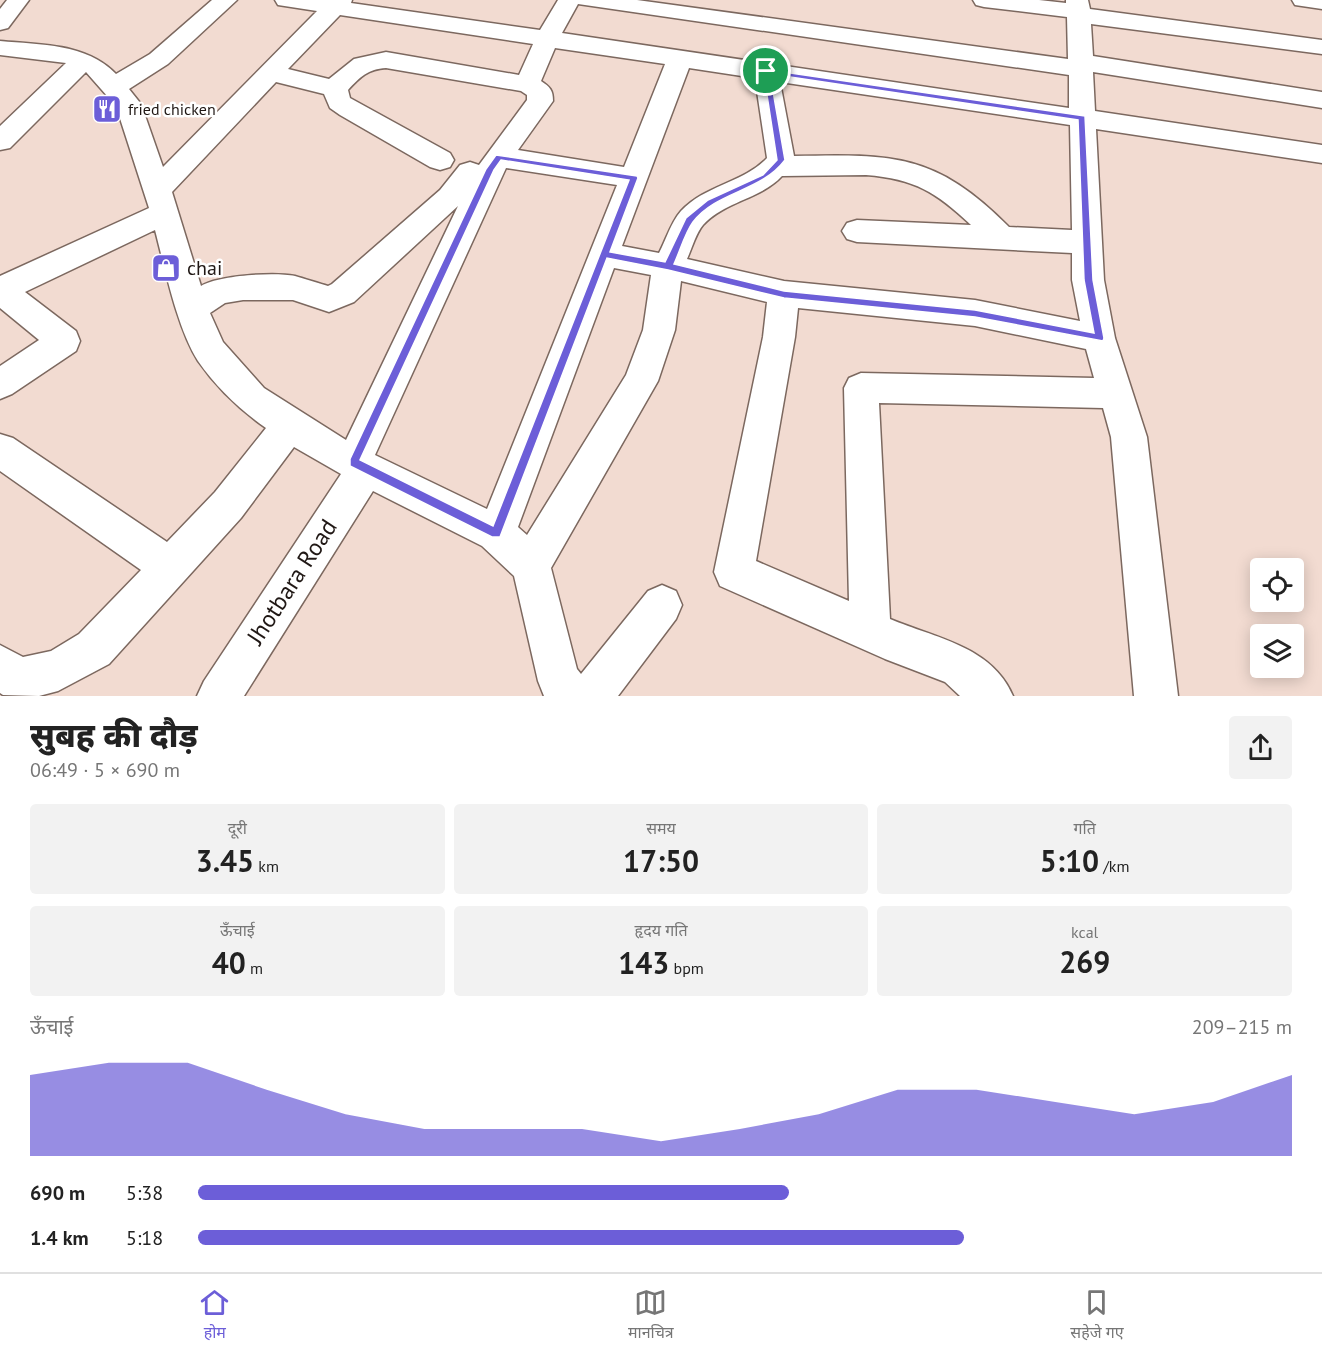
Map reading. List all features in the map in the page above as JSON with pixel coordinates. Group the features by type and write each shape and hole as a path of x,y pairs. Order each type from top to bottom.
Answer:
{"street":[{"path":"0,23 18,0"},
{"path":"114,87 159,59 226,0"},
{"path":"286,0 419,9 547,39 1322,154"},
{"path":"335,89 357,65 372,60 386,60 492,80 527,84 547,39 569,0"},
{"path":"587,0 1322,99"},
{"path":"984,0 1078,9 1322,47"},
{"path":"1303,0 1322,2"},
{"path":"0,384 71,346 0,290 161,202 271,73 338,4"},
{"path":"1078,9 1088,280 1099,338 1128,437 1156,696"},
{"path":"724,65 737,21"},
{"path":"0,48 70,56 96,67 114,87 128,104 161,202 192,308 210,351 252,399 290,425 329,450 496,533 531,565 559,681 573,696"},
{"path":"952,99 953,51"},
{"path":"496,533 680,58"},
{"path":"0,141 83,61"},
{"path":"531,565 641,381 659,330 668,266 690,220 711,202 765,177 781,160 766,71"},
{"path":"271,73 335,89"},
{"name":"Jhotbara Road","path":"219,696 360,466 490,169 540,101 540,92 527,84"},
{"path":"335,89 339,102 349,109 440,160"},
{"path":"499,157 634,178"},
{"path":"775,166 888,167 918,174 978,213 1001,237"},
{"path":"192,308 218,291 243,288 293,288 329,299 343,293 450,196 470,172"},
{"path":"857,231 1087,242"},
{"path":"604,254 668,266 784,294 975,314 1099,338"},
{"path":"784,294 734,572 870,631 959,666 991,696"},
{"path":"870,631 861,388 1116,393"},
{"path":"0,666 18,680 57,669 94,648 228,505 290,425"},
{"path":"0,450 170,567"},
{"path":"591,696 662,605"}],"place":[{"name":"fried chicken","path":"107,109"},
{"name":"chai","path":"166,268"}],"route":[{"path":"766,71 780,141 781,160 765,177 711,202 690,220 668,266 604,254 496,533 354,462 490,169 499,157 634,178 604,254 668,266 784,294 975,314 1099,338 1088,280 1082,118 766,71"}]}
